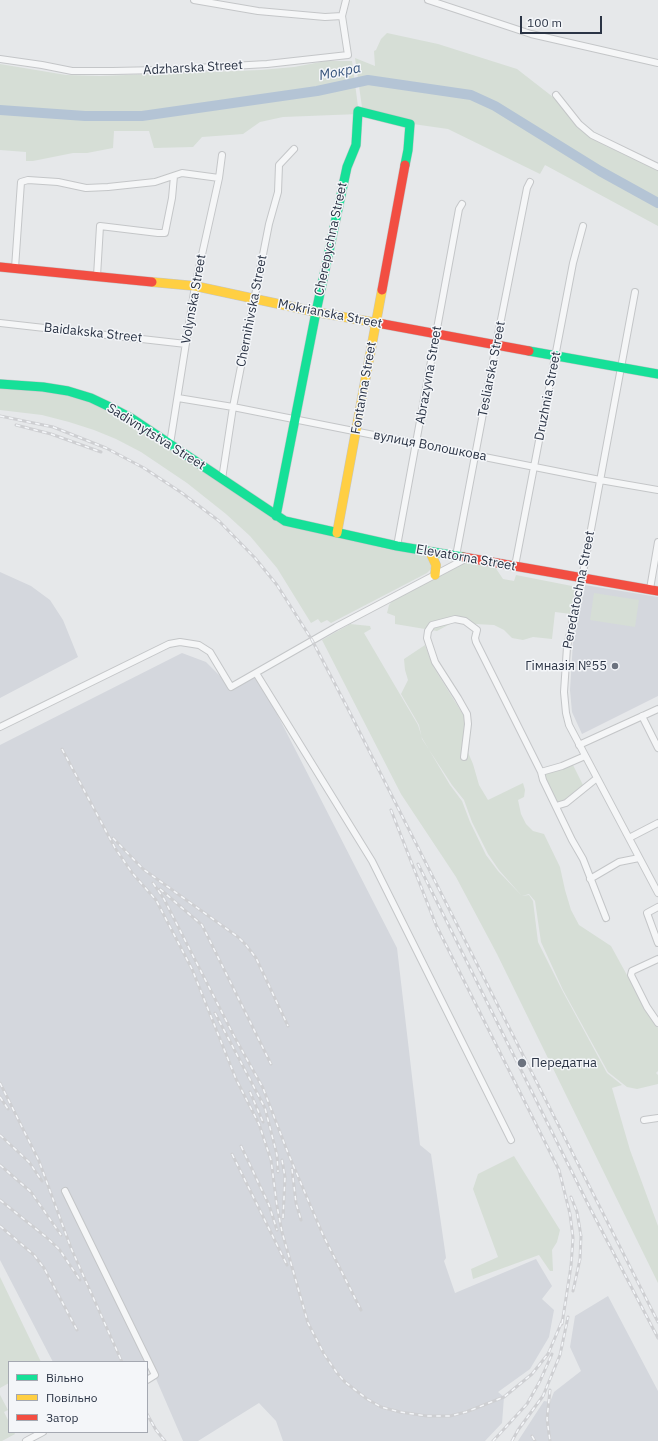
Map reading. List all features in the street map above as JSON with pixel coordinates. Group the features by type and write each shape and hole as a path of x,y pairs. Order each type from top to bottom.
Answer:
{"street":[{"path":"194,0 258,11 325,17 342,16 346,0"},
{"path":"431,0 531,34 658,63"},
{"name":"Adzharska Street","path":"0,58 72,71 160,70 267,64 348,55 342,16"},
{"path":"556,95 578,124 592,135 658,167"},
{"name":"Cherepychna Street","path":"276,516 316,312 347,167 356,145 358,111 410,124"},
{"name":"Fontanna Street","path":"337,533 408,150 410,124"},
{"name":"Chernihivska Street","path":"222,479 232,408 278,192 279,165 294,149"},
{"name":"Volynska Street","path":"170,444 195,286 219,178 222,155"},
{"path":"15,268 21,182 28,180 58,182 86,188 155,182 182,173 219,178"},
{"path":"97,276 100,226 158,233 165,232 172,198 174,176"},
{"name":"Tesliarska Street","path":"456,556 496,345 530,182"},
{"name":"Abrazyvna Street","path":"397,546 459,208 462,204"},
{"name":"Druzhnia Street","path":"515,566 573,263 583,226"},
{"name":"Mokrianska Street","path":"0,267 195,286 316,312 658,374"},
{"name":"Peredatochna Street","path":"635,292 568,646 564,692 569,725 658,893"},
{"name":"Baidakska Street","path":"0,323 186,344"},
{"name":"Sadivnytstva Street","path":"0,384 43,387 68,391 110,406 131,418 276,516"},
{"name":"вулиця Волошкова","path":"178,398 658,490"},
{"name":"Elevatorna Street","path":"276,516 285,521 397,546 654,590"},
{"path":"654,590 658,542"},
{"path":"430,552 436,564 435,575"},
{"path":"0,727 169,644 180,642 199,645 210,652 231,687 336,627 468,558"},
{"path":"464,757 468,724 467,714 435,662 427,638 428,631 432,625 454,619 465,621 477,630 475,638 476,642 541,772 572,840 583,859 606,918"},
{"path":"256,673 372,861 511,1140"},
{"path":"579,745 658,709"},
{"path":"642,716 658,748"},
{"path":"541,772 562,766 585,756"},
{"path":"556,806 566,803 596,778"},
{"path":"629,838 658,823"},
{"path":"590,879 619,862 639,858"},
{"path":"658,907 647,913 658,943"},
{"path":"658,959 632,971 631,975 647,1007 658,1023"},
{"path":"644,1120 658,1118"},
{"path":"65,1191 155,1375 148,1379"},
{"path":"26,1441 41,1433"}],"shaded area":[{"path":"387,33 438,44 517,69 569,110 586,131 606,146 658,169 658,226 545,165 540,174 448,129 399,122 374,114 362,107 355,58 375,66 374,51 376,50 381,39"},
{"path":"326,61 352,61 359,114 283,117 260,122 243,134 202,137 193,147 154,148 149,131 114,131 113,148 87,153 73,153 26,161 26,152 0,150 0,64 66,75 100,76 261,70 294,67"},
{"path":"0,388 50,390 90,401 134,423 268,513 386,549 425,555 431,561 432,568 427,573 331,623 327,620 321,623 318,619 311,623 277,568 250,536 226,514 187,483 141,452 94,430 42,415 0,410"},
{"path":"467,562 495,567 503,579 514,581 516,575 577,587 571,614 555,612 552,639 533,637 523,640 512,638 504,630 494,625 475,624 470,621 457,618 450,624 437,631 395,624 395,616 387,613 389,605 394,599"},
{"path":"0,572 31,586 50,600 63,620 78,657 0,698"},
{"name":"Гімназія №55","path":"585,585 658,597 658,696 582,734 572,712 570,690 573,642"},
{"path":"594,593 639,600 635,627 590,620"},
{"path":"350,624 370,626 371,629 364,633 418,725 422,738 450,785 462,801 470,822 486,855 498,871 522,896 529,895 533,901 538,942 607,1073 622,1085 612,1088 630,1150 658,1226 658,1283 497,954 456,877 401,794 322,640"},
{"path":"425,645 434,668 464,716 470,733 467,740 467,750 479,785 488,800 523,783 525,790 524,797 518,800 521,814 526,824 533,831 544,834 560,867 571,910 579,925 611,946 650,1017 658,1028 658,1071 656,1073 658,1075 658,1084 637,1089 627,1087 608,1072 563,990 541,942 535,901 529,894 522,896 499,870 488,854 472,822 464,800 452,785 422,739 419,725 401,694 408,680 404,659"},
{"path":"182,653 206,662 231,687 256,673 397,948 420,1145 431,1154 446,1258 444,1261 455,1293 536,1259 552,1286 542,1299 554,1310 549,1337 530,1369 498,1392 504,1397 502,1423 485,1441 283,1441 276,1421 259,1403 198,1441 183,1441 150,1365 148,1366 148,1361 52,1361 0,1260 0,745"},
{"path":"572,763 583,785 563,801 558,803 544,779 544,773"},
{"path":"514,1156 560,1230 557,1242 552,1250 553,1271 550,1271 539,1255 473,1279 471,1269 498,1257 473,1189 478,1174"},
{"path":"0,1277 41,1361 8,1361 8,1384 0,1388"},
{"path":"608,1296 658,1391 658,1441 518,1441 544,1401 550,1402 554,1392 581,1371 570,1347 575,1316"},
{"path":"0,1395 8,1410 4,1412 8,1420 8,1433 15,1434 0,1441"}],"waterway":[{"name":"Мокра","path":"0,110 85,116 142,116 317,91 368,80 471,95 495,106 600,171 658,203"}],"railway":[{"path":"0,416 53,427 106,448 144,468 182,493 219,521 255,558 277,585 312,640 348,709 658,1322"},
{"path":"16,425 51,434 101,452"},
{"path":"62,749 115,848 133,874 156,900 192,969 236,1079 259,1124 271,1160 282,1232 308,1323 324,1354 337,1373 345,1382 367,1399 381,1407 400,1412 427,1416 450,1416 466,1412 504,1397 532,1374 548,1354 563,1319"},
{"path":"391,810 436,925 559,1170 570,1214 573,1238 571,1266 562,1324"},
{"path":"113,838 143,869 238,937 246,945 256,958 288,1026"},
{"path":"418,864 591,1210 658,1338"},
{"path":"153,883 164,899 234,1036 263,1088 288,1153 323,1235 361,1310"},
{"path":"160,889 202,925 271,1064"},
{"path":"215,1013 265,1108 277,1155 278,1172"},
{"path":"0,1083 39,1161 71,1248 122,1361"},
{"path":"250,1092 263,1122"},
{"path":"0,1097 8,1109"},
{"path":"0,1135 29,1162 42,1181"},
{"path":"241,1146 269,1205 277,1230"},
{"path":"232,1154 287,1265"},
{"path":"282,1160 285,1177 283,1218"},
{"path":"0,1165 31,1192 61,1235"},
{"path":"292,1169 296,1203 301,1220"},
{"path":"571,1197 577,1212 581,1236 580,1259 573,1291"},
{"path":"0,1200 59,1249 80,1280"},
{"path":"0,1226 34,1255 44,1268 77,1330"},
{"path":"512,1441 518,1430 543,1396 560,1355 568,1317"},
{"path":"493,1441 527,1404 540,1381 552,1354"},
{"path":"550,1390 547,1419 550,1441"},
{"path":"148,1416 156,1430 165,1441"},
{"path":"532,1436 535,1441"}],"traffic: fast":[{"path":"276,516 316,312 347,167 356,145 358,111 410,124 405,165"},
{"path":"529,351 658,374"},
{"path":"0,384 43,387 68,391 91,398 110,407 131,418 285,521 397,546 463,557"}],"traffic: slow":[{"path":"152,282 195,286 316,312 383,324"},
{"path":"337,533 382,290"},
{"path":"430,552 436,565 435,575"}],"traffic: jam":[{"path":"382,290 405,165"},
{"path":"0,267 152,282"},
{"path":"383,324 529,351"},
{"path":"463,557 658,591"}],"place":[{"name":"Гімназія №55","path":"615,666"},
{"name":"Передатна","path":"522,1063"}]}
